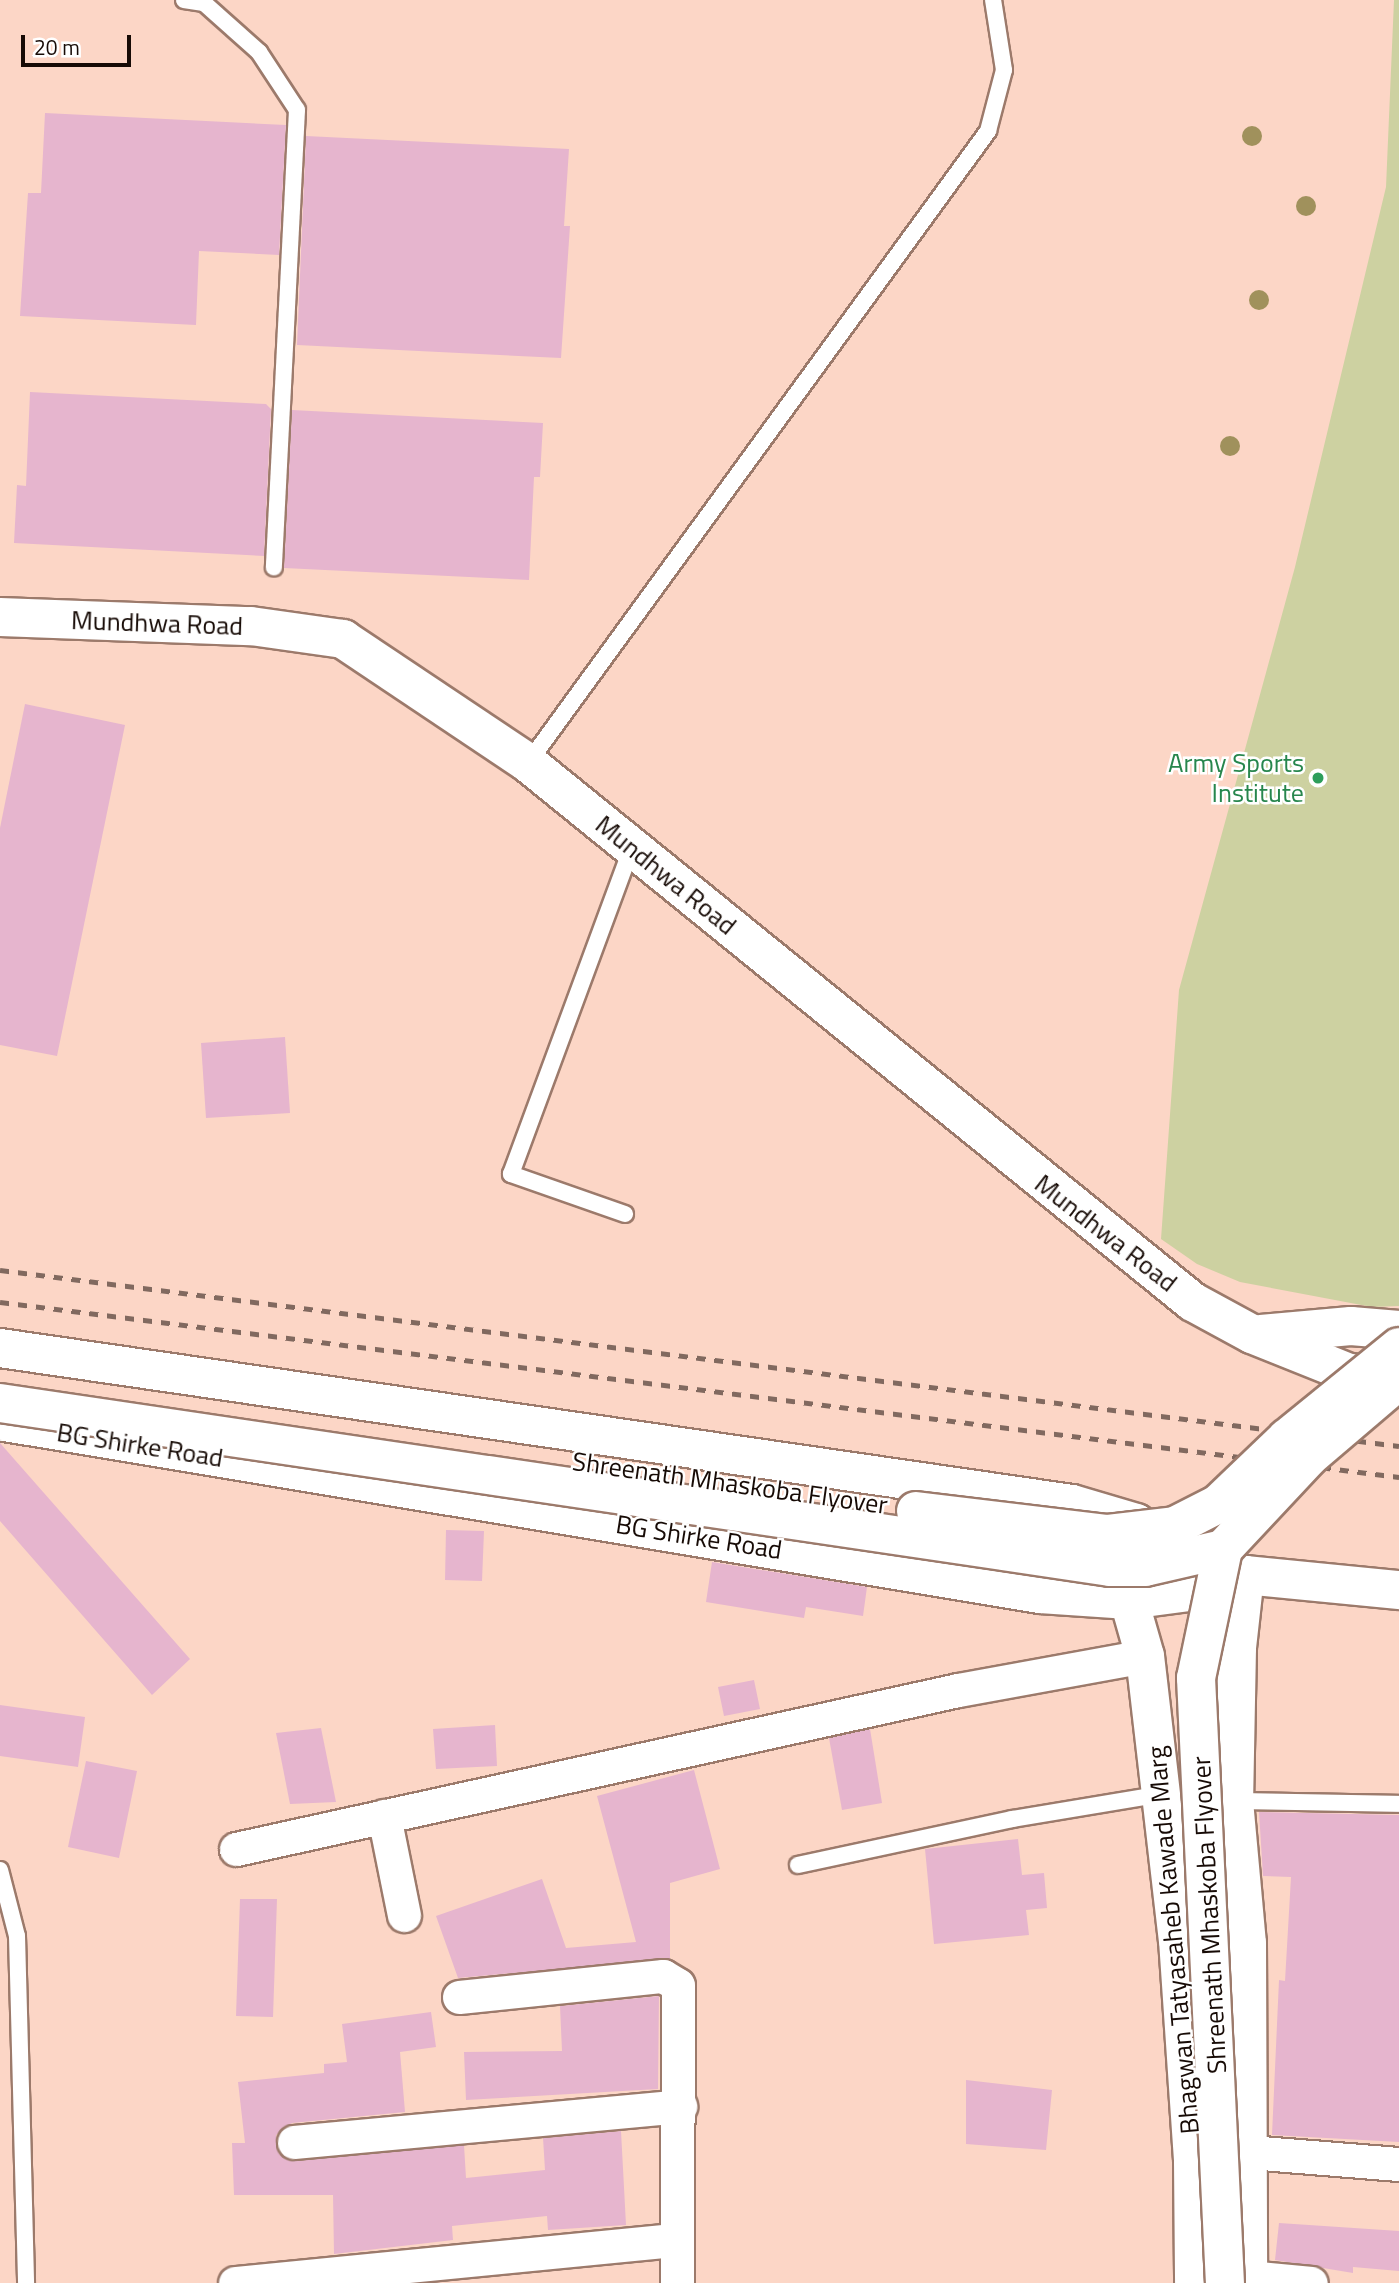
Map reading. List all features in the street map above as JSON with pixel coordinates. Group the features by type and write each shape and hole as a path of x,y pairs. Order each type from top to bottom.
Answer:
{"street":[{"name":"Mundhwa Road","path":"0,617 251,626 344,639 528,763 1193,1302 1252,1334 1349,1373 1399,1379"},
{"path":"1252,1334 1351,1326 1399,1330"},
{"name":"Shreenath Mhaskoba Flyover","path":"0,1376 924,1512 1106,1534 1175,1526 1218,1504 1297,1429 1399,1347"},
{"path":"0,1348 1072,1504 1136,1522 1189,1592"},
{"path":"1311,2283 1241,2281 1249,2152 1247,1943 1234,1801 1237,1648 1234,1562 1308,1457 1399,1379"},
{"name":"Shreenath Mhaskoba Flyover","path":"0,1403 1110,1567 1234,1562 1196,1678 1241,2281"},
{"name":"BG Shirke Road","path":"0,1422 1040,1594 1129,1600 1189,1592 1234,1562 1399,1590"},
{"name":"Bhagwan Tatyasaheb Kawade Marg","path":"1129,1600 1145,1656 1163,1794 1191,2133 1194,2283"},
{"path":"236,1849 958,1690 1145,1656"},
{"path":"384,1816 404,1915"},
{"path":"459,1997 673,1978 679,1994 677,2283"},
{"path":"294,2142 680,2106"},
{"path":"1249,2152 1399,2164"},
{"path":"235,2283 676,2240"}],"lane":[{"path":"184,0 204,3 259,52 297,110 274,567"},
{"path":"528,763 988,131 1004,70 993,0"},
{"path":"625,1214 511,1174 632,847"},
{"path":"798,1865 1012,1819 1163,1794"},
{"path":"1234,1801 1399,1804"},
{"path":"0,1870 17,1936 26,2283"},
{"path":"0,1937 17,1936"}],"green space":[{"name":"Army Sports Institute","path":"1394,0 1399,0 1399,1306 1372,1307 1240,1282 1197,1264 1161,1239 1179,990 1295,567 1386,187"}],"building":[{"path":"45,113 286,125 279,255 199,251 196,325 20,316 28,193 41,193"},
{"path":"306,136 569,149 564,226 570,226 561,358 297,345"},
{"path":"30,392 266,404 271,409 264,556 14,543 17,485 26,486"},
{"path":"292,410 543,423 540,477 534,477 529,580 284,568"},
{"path":"25,704 125,725 57,1056 0,1045 0,828"},
{"path":"285,1037 290,1113 206,1118 201,1043"},
{"path":"0,1443 190,1659 152,1695 0,1521"},
{"path":"446,1530 484,1531 482,1581 445,1580"},
{"path":"712,1562 867,1587 863,1616 806,1607 804,1618 706,1602"},
{"path":"754,1680 760,1709 724,1716 718,1687"},
{"path":"0,1705 85,1717 78,1767 0,1756"},
{"path":"495,1725 497,1766 436,1769 433,1729"},
{"path":"321,1728 336,1802 290,1804 276,1733"},
{"path":"870,1729 882,1803 842,1810 829,1738"},
{"path":"86,1761 137,1771 119,1858 68,1847"},
{"path":"694,1770 720,1869 670,1883 670,1959 458,1978 436,1916 542,1879 566,1948 636,1942 597,1796"},
{"path":"1259,1812 1399,1815 1399,2142 1272,2135 1279,1980 1285,1981 1291,1877 1263,1876"},
{"path":"1018,1839 1022,1875 1044,1873 1047,1908 1026,1910 1029,1935 934,1944 925,1849"},
{"path":"240,1899 277,1899 273,2017 236,2016"},
{"path":"659,1996 658,2089 466,2100 464,2052 562,2051 560,2006"},
{"path":"431,2012 436,2047 400,2052 405,2112 292,2123 276,2135 279,2154 296,2161 464,2145 466,2178 545,2170 543,2138 621,2131 626,2225 548,2230 547,2216 452,2226 453,2240 334,2254 333,2195 234,2195 232,2143 245,2143 238,2082 324,2073 324,2064 347,2062 342,2024"},
{"path":"966,2080 1052,2090 1046,2150 966,2144"},
{"path":"1279,2223 1399,2231 1399,2271 1353,2267 1353,2273 1275,2260"}],"railway":[{"path":"0,1270 1399,1446"},
{"path":"0,1302 1399,1477"}],"place":[{"name":"Army Sports Institute","path":"1318,778"}]}
